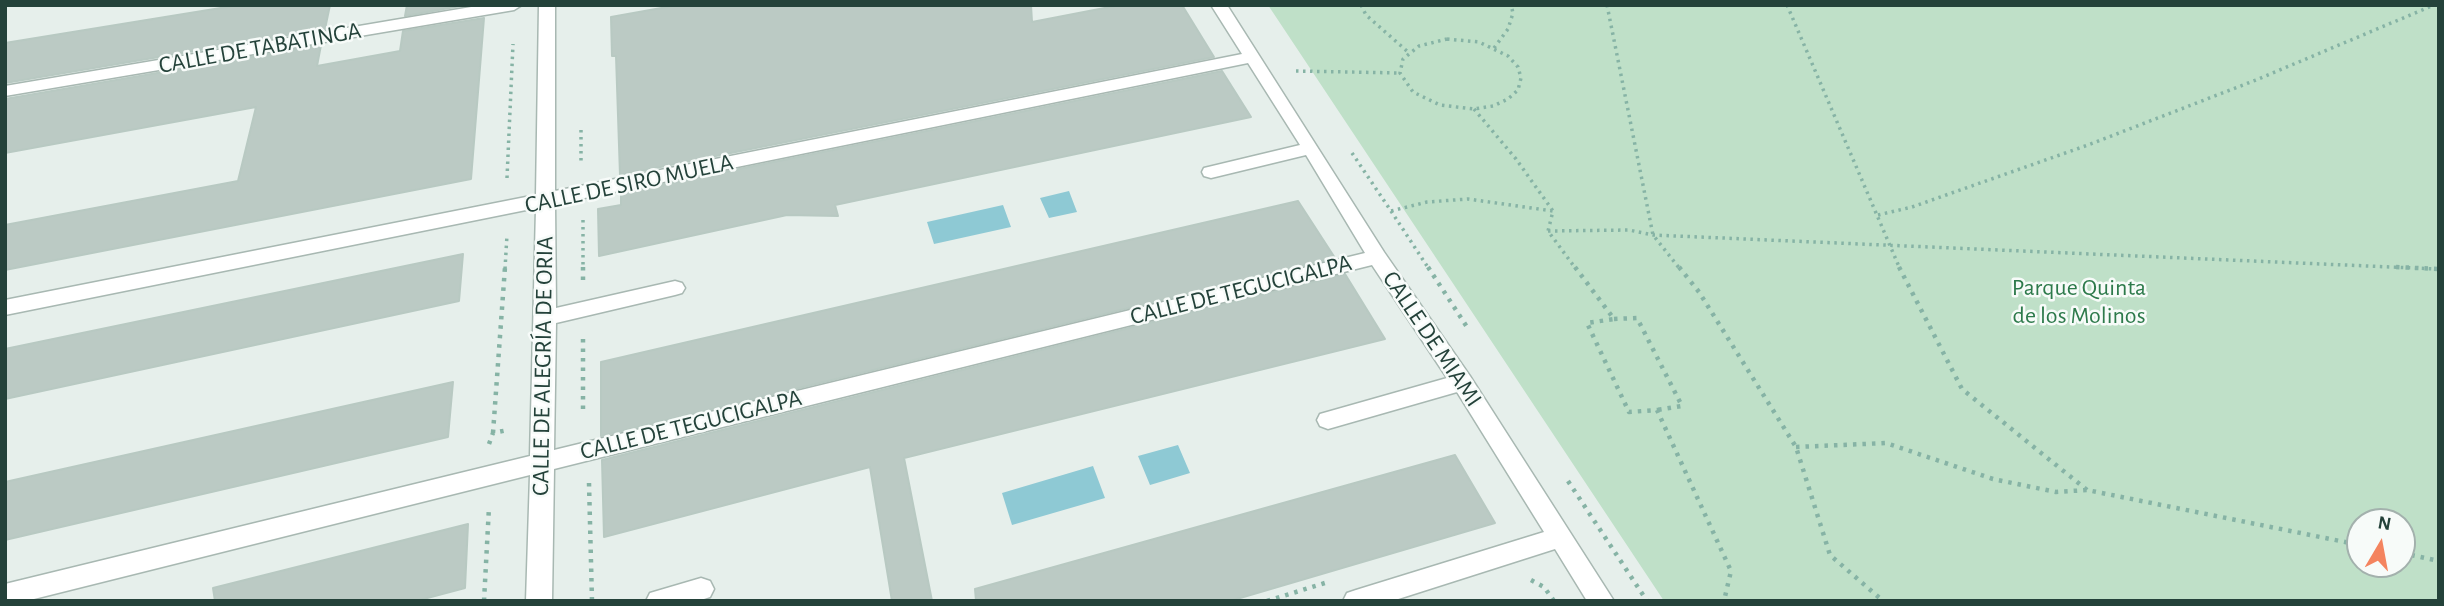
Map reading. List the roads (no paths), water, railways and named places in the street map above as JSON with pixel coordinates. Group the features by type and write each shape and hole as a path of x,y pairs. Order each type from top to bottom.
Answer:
{"street":[{"name":"CALLE DE TABATINGA","path":"5,92 513,5"},
{"name":"CALLE DE ALEGRÍA DE ORIA","path":"539,601 545,317 547,5"},
{"name":"CALLE DE MIAMI","path":"1219,5 1377,257 1462,382 1601,601"},
{"name":"CALLE DE SIRO MUELA","path":"5,309 1252,57"},
{"path":"1211,172 1311,148"},
{"name":"CALLE DE TEGUCIGALPA","path":"5,595 1377,257"},
{"path":"545,317 675,288"},
{"path":"1328,420 1462,382"},
{"path":"1356,601 1561,537"},
{"path":"659,601 701,589"}],"water":[{"path":"1069,191 1077,212 1049,218 1040,198"},
{"path":"1003,205 1011,227 934,244 927,222"},
{"path":"1178,445 1190,473 1150,485 1138,456"},
{"path":"1093,466 1105,498 1012,525 1002,493"}],"park label":[{"name":"Parque Quinta de los Molinos","path":"2079,302"}]}
